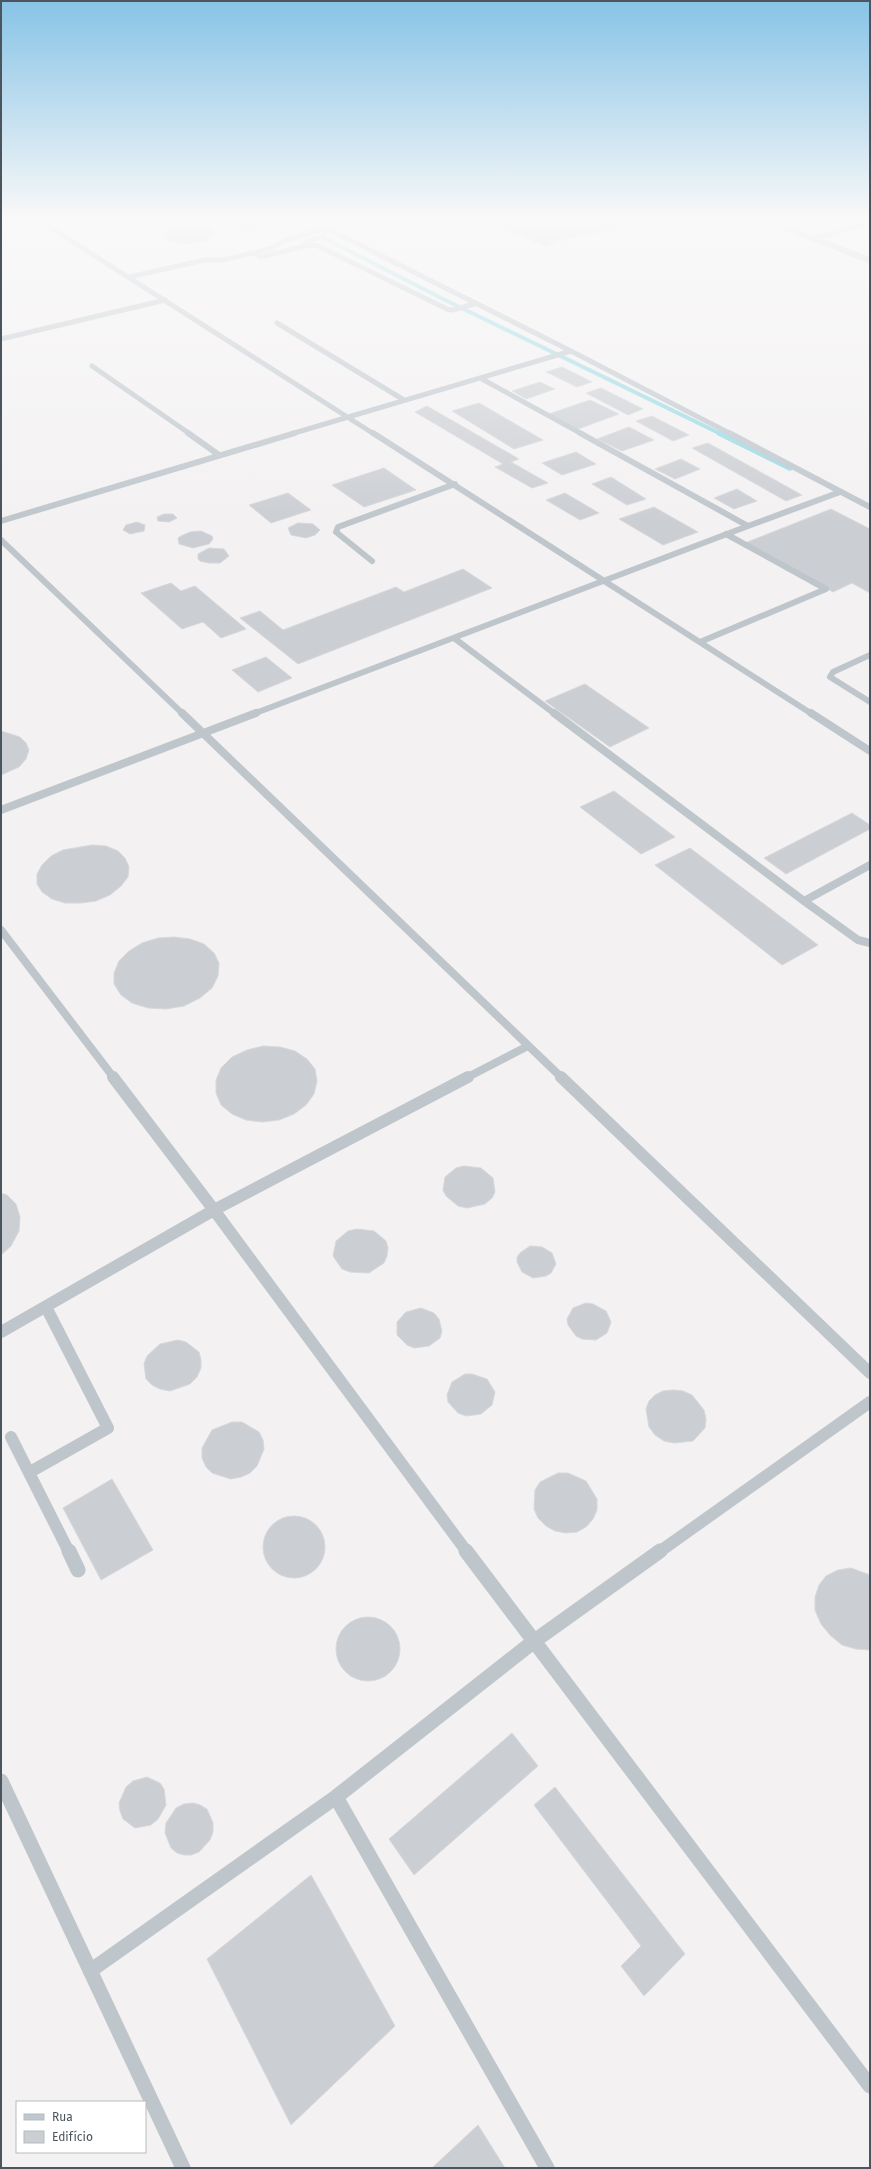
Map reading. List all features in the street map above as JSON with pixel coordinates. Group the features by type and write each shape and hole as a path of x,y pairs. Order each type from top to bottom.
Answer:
{"lane":[{"path":"1,339 80,320"},
{"path":"196,320 455,484 870,751"},
{"path":"507,320 571,351 870,507"},
{"path":"277,323 404,400"},
{"path":"1,521 404,400 482,379 571,351"},
{"path":"92,366 219,455"},
{"path":"482,379 748,526"},
{"path":"372,561 336,532 338,527 455,484"},
{"path":"1,810 603,580 840,492"},
{"path":"700,642 826,589 726,534"},
{"path":"1,540 870,1373"},
{"path":"454,638 804,901 858,940 870,943"},
{"path":"870,655 833,672 830,677 870,702"},
{"path":"804,901 870,865"},
{"path":"1,930 214,1210 533,1642 870,2086"},
{"path":"1,1332 214,1210 528,1046"},
{"path":"30,1472 108,1428 46,1307"},
{"path":"90,1971 336,1797 533,1642 870,1402"},
{"path":"11,1437 30,1472 78,1570"},
{"path":"1,1781 182,2168"},
{"path":"336,1797 547,2168"}],"building":[{"path":"562,367 592,382 577,387 546,372"},
{"path":"540,382 555,389 526,399 512,391"},
{"path":"601,388 643,409 628,415 586,393"},
{"path":"590,400 619,414 578,429 549,414"},
{"path":"479,403 543,440 514,449 452,411"},
{"path":"427,406 519,459 511,462 548,483 532,488 495,467 503,464 415,412"},
{"path":"652,416 689,435 673,441 636,421"},
{"path":"629,427 654,440 622,451 597,439"},
{"path":"708,443 802,495 786,501 692,448"},
{"path":"576,452 596,464 562,475 542,463"},
{"path":"681,459 700,469 675,479 655,469"},
{"path":"384,468 416,490 364,507 332,485"},
{"path":"611,477 646,499 627,505 592,484"},
{"path":"737,489 757,501 734,509 714,498"},
{"path":"288,493 311,510 271,523 249,505"},
{"path":"565,493 599,513 580,520 546,500"},
{"path":"654,507 698,532 663,545 619,519"},
{"path":"831,509 870,529 870,593 852,583 833,592 745,543"},
{"path":"164,514 173,514 177,518 169,522 158,521 157,517"},
{"path":"137,522 145,525 144,531 130,534 123,530 126,525"},
{"path":"298,523 313,524 320,530 315,535 306,538 291,535 288,528"},
{"path":"201,531 212,536 213,539 209,544 193,548 179,544 178,538 181,536 190,532"},
{"path":"209,548 224,549 229,556 220,563 200,561 198,559 198,554"},
{"path":"463,569 492,588 298,664 240,618 260,611 283,630 396,587 404,592"},
{"path":"171,583 181,591 195,586 246,629 221,638 203,622 182,629 141,593"},
{"path":"266,657 292,678 258,692 232,670"},
{"path":"585,684 649,728 610,747 545,701"},
{"path":"1,731 20,737 26,743 29,750 26,759 19,767 1,775"},
{"path":"614,791 675,837 641,854 580,807"},
{"path":"852,813 870,825 870,829 786,874 764,858"},
{"path":"92,845 106,846 118,851 125,858 129,867 128,877 121,886 110,895 96,901 81,903 65,903 52,899 42,892 37,884 37,874 42,865 51,856 63,850"},
{"path":"690,848 818,945 782,965 655,865"},
{"path":"174,937 190,939 204,944 214,953 219,963 218,976 212,988 200,998 184,1006 166,1009 148,1008 132,1003 121,995 114,984 114,973 119,961 129,951 142,943 158,938"},
{"path":"263,1046 280,1047 295,1051 307,1059 315,1069 317,1081 314,1094 306,1105 294,1114 279,1120 262,1122 246,1120 232,1114 221,1105 216,1093 216,1080 221,1068 232,1057 247,1050"},
{"path":"464,1166 481,1168 493,1178 495,1192 492,1198 485,1204 467,1208 458,1206 446,1196 443,1190 445,1177 456,1168"},
{"path":"1,1193 7,1195 16,1204 20,1217 19,1231 11,1246 1,1255"},
{"path":"357,1229 374,1231 386,1241 388,1248 384,1263 369,1273 350,1272 342,1269 333,1256 336,1241 348,1231"},
{"path":"530,1246 542,1247 552,1253 556,1264 551,1273 546,1276 533,1278 522,1272 517,1262 517,1257"},
{"path":"586,1303 593,1304 606,1311 611,1322 607,1333 596,1340 582,1339 576,1336 568,1325 567,1319 573,1308"},
{"path":"421,1308 434,1313 439,1319 442,1331 440,1338 429,1346 414,1348 407,1345 397,1335 397,1322 406,1312"},
{"path":"178,1340 186,1342 199,1352 201,1368 197,1377 190,1384 170,1391 160,1389 152,1385 146,1379 144,1364 147,1356 160,1344"},
{"path":"465,1374 472,1374 487,1379 495,1392 492,1405 481,1414 466,1416 458,1413 448,1402 447,1395 452,1382"},
{"path":"663,1391 683,1391 692,1395 704,1410 706,1419 705,1428 693,1441 674,1443 664,1441 655,1435 649,1427 646,1409 649,1401 655,1395"},
{"path":"232,1422 242,1422 259,1432 263,1440 264,1449 257,1466 250,1473 231,1479 212,1473 206,1467 202,1458 202,1448 212,1430"},
{"path":"558,1473 568,1473 586,1481 597,1499 597,1510 593,1519 586,1527 577,1532 566,1533 555,1531 546,1526 538,1518 534,1509 535,1490 540,1482"},
{"path":"112,1479 153,1550 101,1580 63,1508"},
{"path":"294,1516 306,1518 316,1525 323,1535 325,1547 323,1559 316,1569 306,1576 294,1578 282,1576 272,1569 265,1559 263,1547 265,1535 272,1525 282,1518"},
{"path":"851,1568 870,1575 870,1650 856,1649 842,1645 830,1635 821,1624 815,1610 815,1597 819,1585 826,1576 838,1570"},
{"path":"368,1617 386,1622 391,1626 395,1631 400,1649 395,1667 391,1672 386,1676 368,1681 350,1676 345,1672 341,1667 336,1649 341,1631 345,1626 350,1622"},
{"path":"512,1733 538,1766 414,1875 389,1839"},
{"path":"147,1777 160,1783 164,1789 166,1805 158,1819 151,1825 135,1828 123,1819 119,1803 126,1787 133,1781"},
{"path":"555,1787 685,1954 644,1996 621,1966 641,1946 534,1805"},
{"path":"193,1803 207,1809 213,1823 213,1832 210,1840 199,1852 191,1855 184,1855 177,1853 171,1848 165,1833 166,1823 176,1808 184,1804"},
{"path":"311,1875 395,2026 291,2125 207,1959"},
{"path":"478,2125 505,2168 432,2168"}],"waterway":[{"path":"487,320 721,434"},
{"path":"719,433 790,468"}]}
